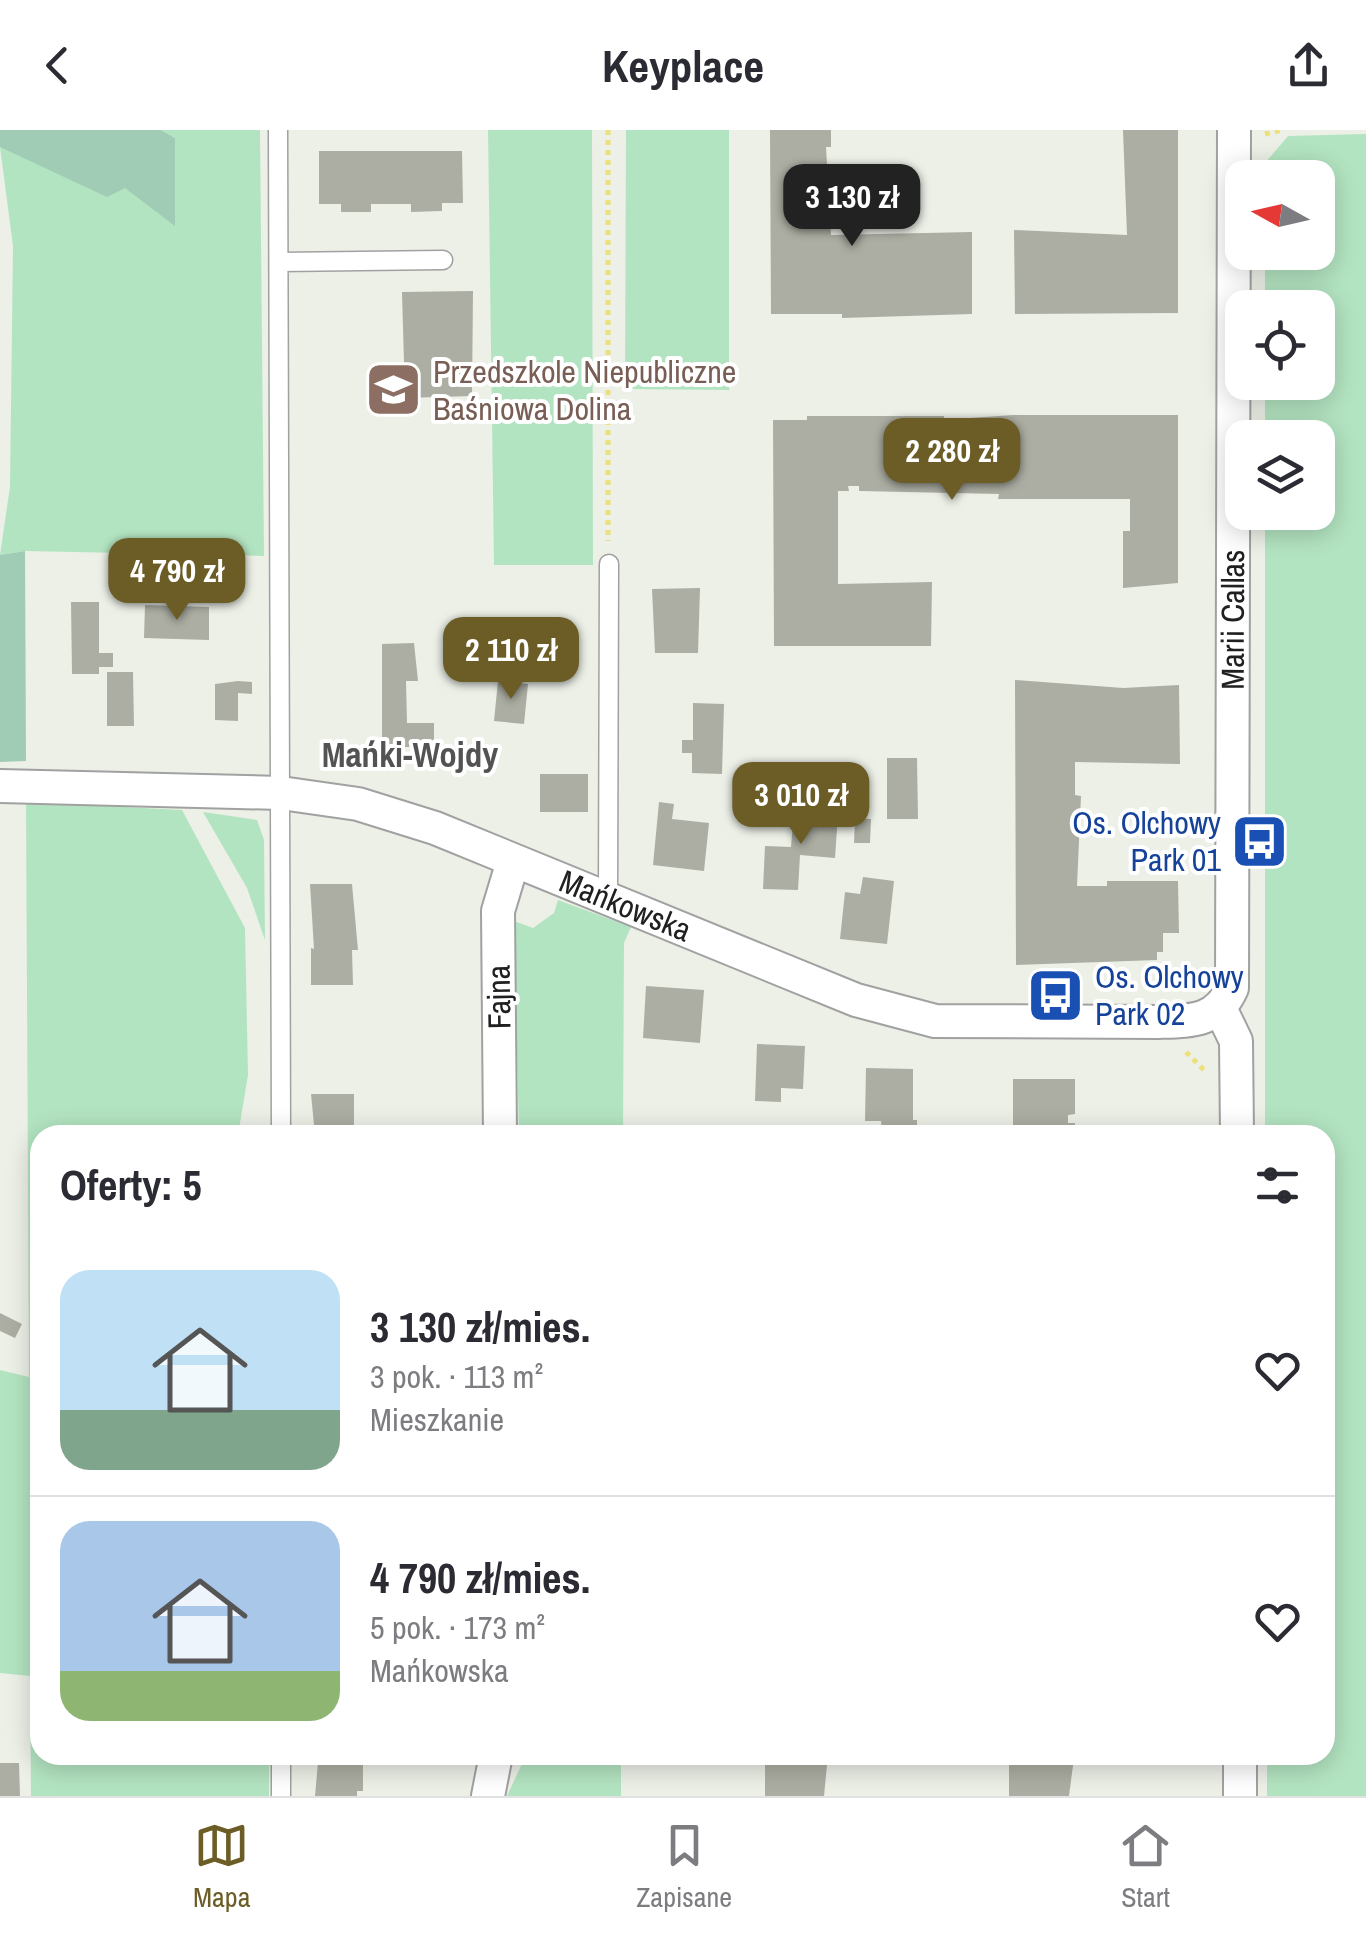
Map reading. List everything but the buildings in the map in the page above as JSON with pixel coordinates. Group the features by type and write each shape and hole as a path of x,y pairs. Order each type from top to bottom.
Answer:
{"street":[{"name":"Marii Callas","path":"1234,130 1226,998 1236,1041 1237,1125"},
{"name":"Mańkowska","path":"0,786 281,793 394,814 856,1000 916,1018 1196,1021 1226,998"},
{"name":"Fajna","path":"500,1125 498,911 513,861"},
{"path":"488,1796 494,1765"},
{"path":"1240,1765 1240,1796"}],"lane":[{"path":"278,130 281,1125"},
{"path":"278,262 442,260"},
{"path":"608,564 608,901"},
{"path":"282,1765 282,1796"}],"path":[{"path":"608,130 608,564"},
{"path":"1170,993 1183,990 1206,962"}],"green space":[{"path":"0,130 161,130 175,138 175,226 125,188 107,197 0,147"},
{"path":"161,130 260,130 264,556 25,551 0,555 10,487 13,246 0,147 23,155 175,138"},
{"path":"488,130 592,130 593,565 494,565"},
{"path":"626,130 729,130 729,390 625,389"},
{"path":"1366,134 1366,1796 1267,1796 1267,1765 1335,1765 1335,1125 1265,1125 1265,530 1335,530 1335,420 1265,420 1265,400 1335,400 1335,290 1265,290 1265,270 1335,270 1335,160 1268,160 1288,136"},
{"path":"25,551 26,761 0,762 0,555"},
{"path":"26,802 182,810 245,928 248,1075 240,1125 30,1125 30,1676 0,1673 0,1370 29,1377"},
{"path":"203,812 257,820 264,840 265,940 247,888"},
{"path":"558,900 631,927 624,943 623,1125 519,1125 514,921 533,928 554,913"},
{"path":"31,1765 269,1765 269,1796 31,1796"},
{"path":"521,1765 621,1765 621,1796 507,1796"}],"place":[{"name":"Przedszkole Niepubliczne Baśniowa Dolina","path":"394,390"},
{"name":"Os. Olchowy Park 01","path":"1260,841"},
{"name":"Os. Olchowy Park 02","path":"1056,995"}],"district":[{"name":"Mańki-Wojdy","path":"410,755"}]}
